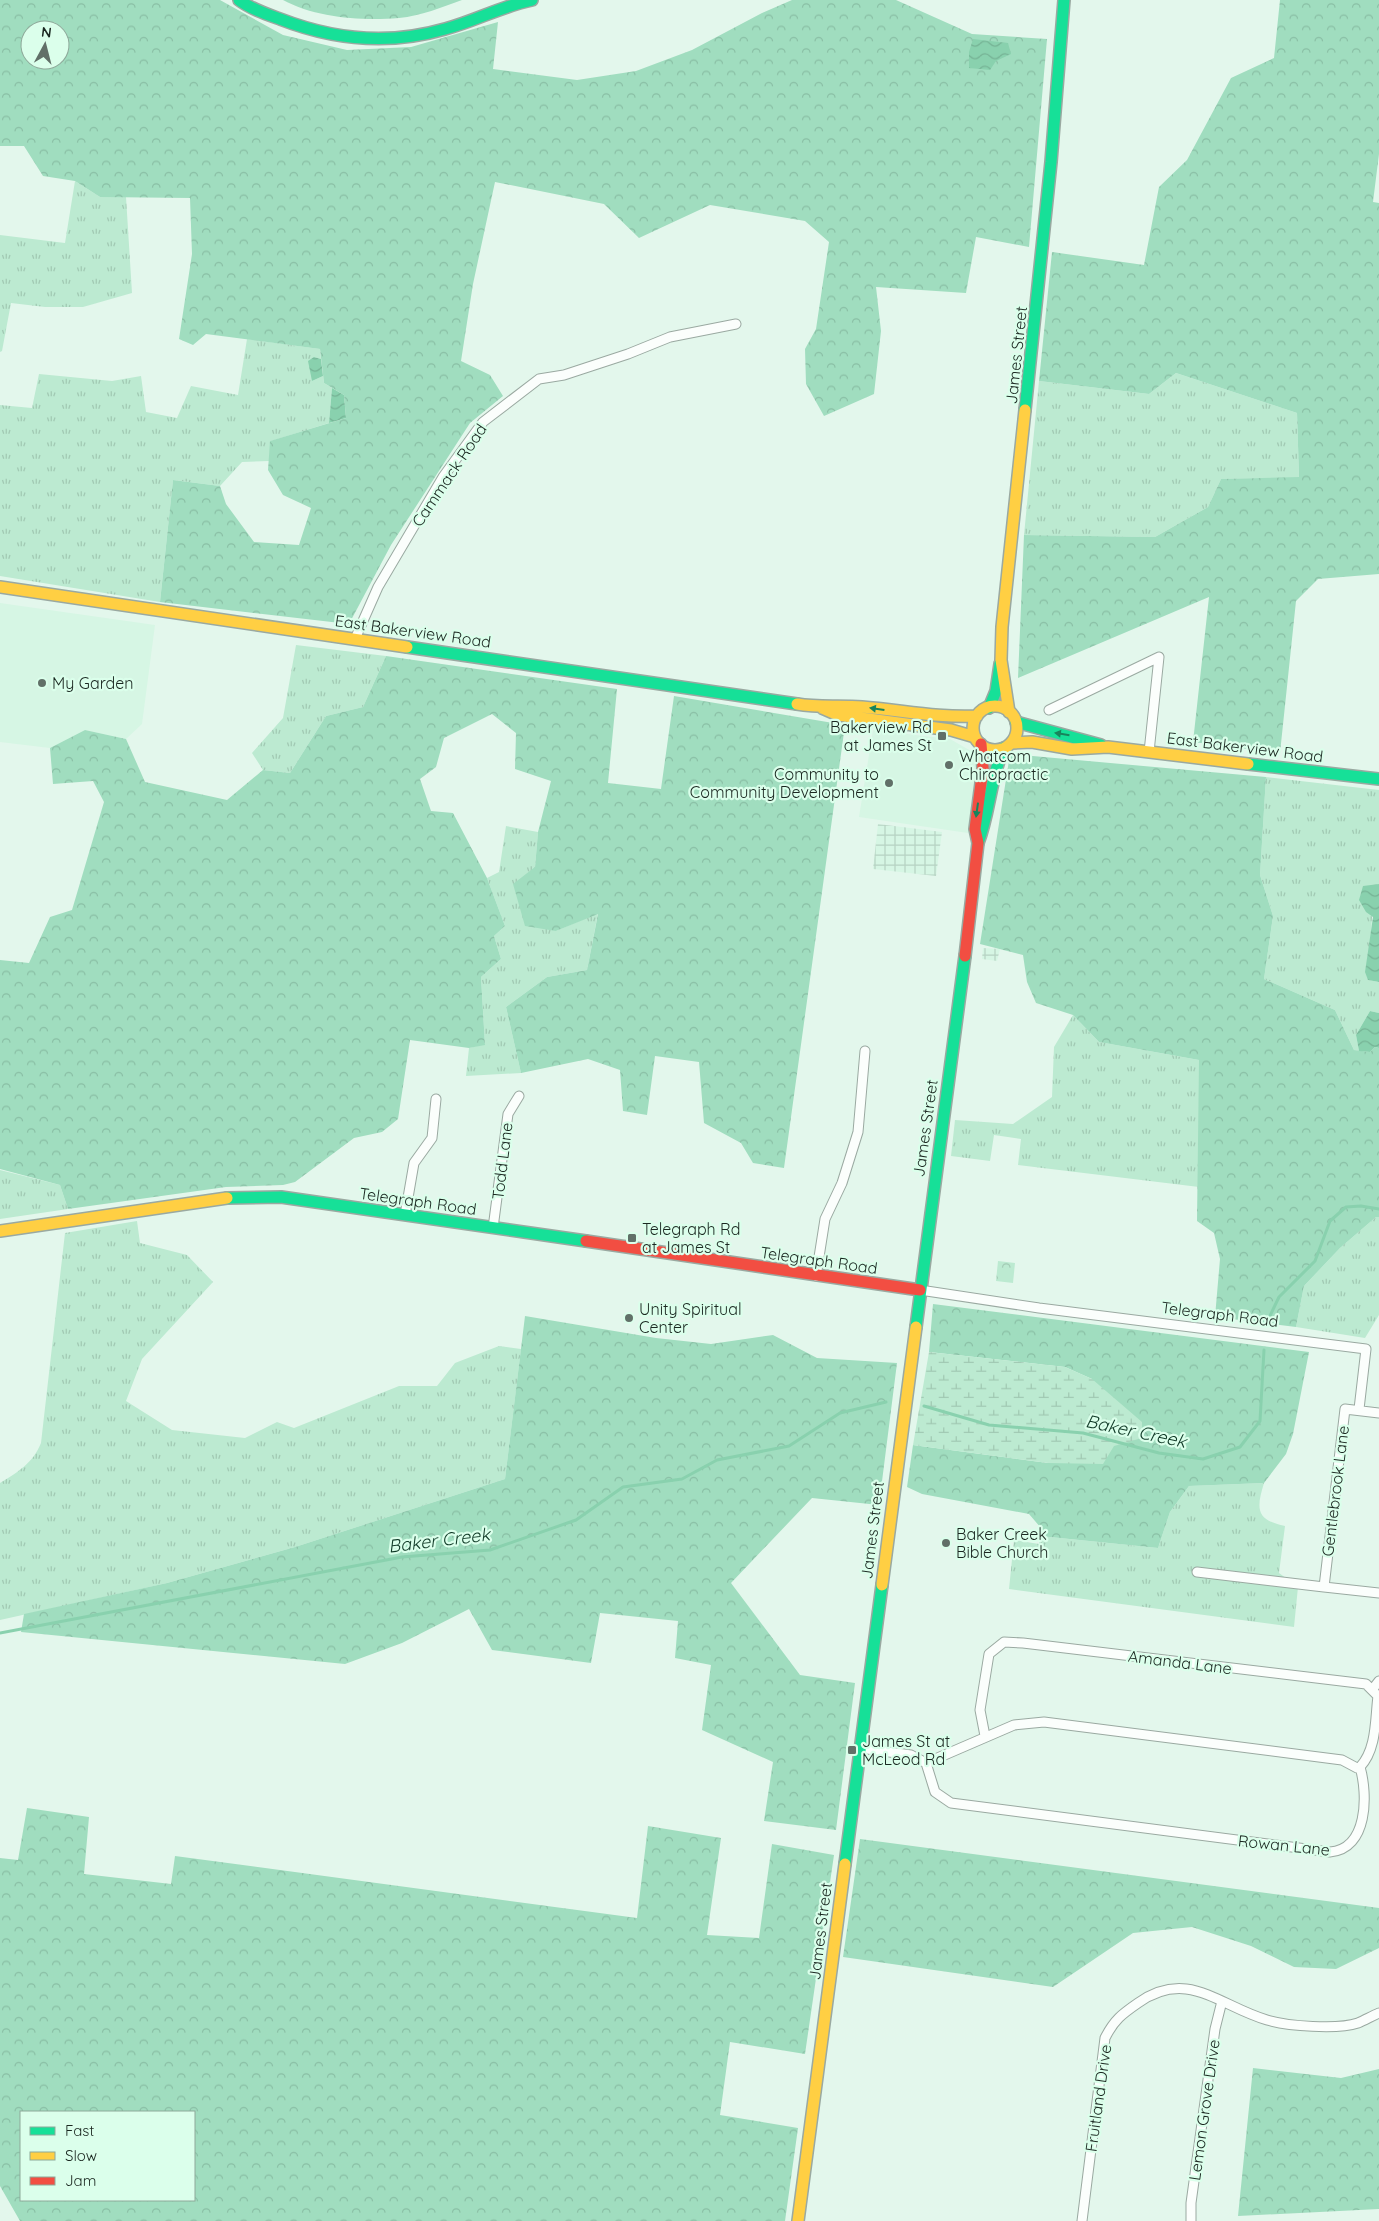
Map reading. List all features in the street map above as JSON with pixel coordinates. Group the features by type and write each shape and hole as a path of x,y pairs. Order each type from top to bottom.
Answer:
{"main road":[{"path":"239,0 297,27 352,38 380,38 422,34 446,29 511,5 532,0"},
{"name":"James Street","path":"1013,717 1001,660 1002,627 1051,162 1064,0"},
{"name":"East Bakerview Road","path":"0,587 822,708 838,715 951,730 978,741"},
{"path":"989,708 996,691 997,673 1001,660"},
{"name":"East Bakerview Road","path":"822,708 843,705 950,718 977,716"},
{"path":"989,708 1001,708 1013,717 1016,734 1008,746 990,749 978,741 974,727 977,716 989,708"},
{"name":"East Bakerview Road","path":"1013,717 1034,730 1074,736 1108,747"},
{"name":"James Street","path":"978,741 983,768 975,829 978,843"},
{"name":"East Bakerview Road","path":"1008,746 1032,742 1072,749 1108,747 1379,779"},
{"name":"James Street","path":"798,2221 978,843 984,830 996,763 1008,746"},
{"name":"Telegraph Road","path":"0,1231 226,1198 281,1197 920,1290"}],"street":[{"name":"Cammack Road","path":"355,639 378,587 443,477 483,422 539,379 573,372 628,354 670,336 736,324"},
{"path":"1049,710 1159,658 1149,752"},
{"path":"816,1276 825,1220 845,1175 858,1132 865,1050"},
{"name":"Todd Lane","path":"493,1228 508,1114 519,1096"},
{"path":"405,1215 414,1163 432,1138 436,1098"},
{"name":"Telegraph Road","path":"920,1290 1039,1308 1366,1349"},
{"name":"Gentlebrook Lane","path":"1359,1409 1366,1349"},
{"name":"Gentlebrook Lane","path":"1324,1587 1345,1410 1359,1409 1379,1413"},
{"path":"1197,1572 1379,1593"},
{"name":"Amanda Lane","path":"986,1736 980,1710 989,1654 1004,1642 1366,1684 1372,1690"},
{"path":"860,1748 911,1755 926,1763 1014,1725 1044,1722 1342,1760 1357,1768 1366,1760 1372,1747 1378,1696 1372,1690 1379,1681"},
{"name":"Rowan Lane","path":"926,1763 935,1792 951,1803 1330,1852 1347,1848 1358,1833 1365,1788 1360,1767"},
{"name":"Fruitland Drive","path":"1082,2221 1105,2038 1112,2022 1153,1992 1176,1988 1199,1990 1266,2020 1305,2026 1357,2023 1379,2013"},
{"name":"Lemon Grove Drive","path":"1191,2221 1191,2203 1215,2029 1222,2001"}],"shaded area":[{"path":"0,603 155,625 142,724 126,739 85,730 50,748 0,742"},
{"path":"873,730 950,739 971,751 976,766 968,833 859,817"},
{"path":"878,824 942,832 936,876 873,869"},
{"path":"983,948 1000,949 997,961 982,959"}],"green space":[{"path":"0,0 220,0 283,35 347,50 411,47 498,22 493,69 577,80 636,71 692,50 762,13 792,0 896,0 972,34 1047,39 1029,247 976,237 966,293 876,287 881,331 874,394 824,416 806,384 805,349 816,329 829,242 805,221 710,205 639,238 604,204 495,182 473,284 461,361 490,375 503,396 470,423 391,545 349,624 160,602 173,480 220,486 226,504 254,542 299,545 311,508 283,495 268,470 270,441 346,418 344,395 324,383 320,349 206,334 193,345 179,339 192,254 190,198 100,197 75,181 43,176 24,146 0,146"},
{"path":"283,0 462,0 415,15 399,18 370,19 340,17 310,11"},
{"path":"1280,0 1379,0 1379,154 1373,202 1379,203 1379,574 1318,579 1296,601 1280,753 1193,742 1209,597 1018,678 1024,535 1155,537 1208,507 1221,479 1299,477 1297,413 1176,373 1149,394 1039,381 1052,252 1144,265 1159,187 1187,160 1231,78 1274,58"},
{"path":"75,181 100,197 126,197 132,293 83,307 45,307 11,303 2,351 0,352 0,235 65,243"},
{"path":"247,339 320,349 321,359 314,357 312,381 323,376 324,383 332,388 329,423 271,441 269,461 242,462 220,486 173,480 160,602 0,576 0,405 32,408 39,374 112,381 141,376 146,412 177,418 191,386 238,395"},
{"path":"1176,373 1297,413 1299,478 1221,479 1208,507 1155,537 1024,535 1039,381 1149,394"},
{"path":"296,645 386,656 363,707 326,716 290,773 263,770 252,753 283,718"},
{"path":"386,656 617,689 608,783 661,789 674,696 845,725 784,1168 753,1163 741,1143 704,1123 699,1062 655,1056 647,1115 623,1111 620,1070 588,1059 521,1073 506,1007 547,977 587,970 598,914 556,931 525,926 513,884 535,867 538,832 551,781 515,769 516,733 492,714 444,738 436,767 420,779 431,811 453,813 487,878 505,926 494,936 501,959 481,977 485,1045 469,1048 410,1040 398,1119 382,1132 354,1138 295,1182 283,1185 226,1187 68,1209 60,1185 0,1169 0,960 29,963 50,917 72,910 104,802 93,781 53,784 50,748 85,730 126,739 145,782 227,800 263,770 290,773 326,716 363,707"},
{"path":"1010,754 1266,777 1260,875 1273,916 1264,979 1335,1010 1354,1050 1370,1052 1375,1047 1379,1048 1379,1217 1376,1217 1340,1248 1304,1286 1296,1327 1215,1317 1220,1259 1214,1233 1197,1221 1199,1060 1099,1042 1073,1015 1036,1003 1027,982 1023,955 980,944"},
{"path":"1266,777 1379,790 1379,884 1374,886 1368,980 1379,982 1379,1013 1370,1011 1356,1035 1359,1051 1354,1050 1335,1010 1264,979 1273,916 1260,875"},
{"path":"506,826 538,832 535,867 556,931 598,913 587,970 547,977 506,1007 521,1073 466,1076 469,1048 485,1044 481,977 501,959 494,936 505,926 487,878 499,872"},
{"path":"1073,1015 1099,1042 1199,1060 1199,1187 1018,1165 1021,1139 994,1135 990,1161 951,1156 955,1120 1013,1124 1052,1097 1054,1047"},
{"path":"0,1170 60,1185 68,1209 0,1219"},
{"path":"1376,1217 1379,1217 1379,1315 1365,1338 1296,1327 1304,1286 1340,1248"},
{"path":"137,1221 140,1243 187,1255 213,1282 142,1359 126,1401 172,1430 245,1438 277,1422 294,1428 399,1386 437,1386 455,1363 499,1346 521,1349 505,1479 295,1547 167,1583 0,1620 0,1483 29,1462 41,1443 65,1233"},
{"path":"998,1261 1015,1263 1013,1283 996,1281"},
{"path":"933,1304 1309,1352 1293,1434 1286,1454 1264,1483 1189,1486 1170,1512 1158,1548 1040,1536 1041,1528 1029,1514 922,1494 907,1487 913,1445 1048,1463 1092,1379 1065,1367 929,1352"},
{"path":"525,1316 656,1338 711,1344 773,1335 817,1358 897,1363 879,1505 812,1498 731,1583 800,1675 855,1683 836,1830 764,1821 773,1762 702,1730 711,1665 675,1658 678,1621 600,1613 591,1663 492,1650 469,1609 402,1643 345,1664 21,1632 24,1614 167,1583 295,1547 505,1479"},
{"path":"929,1352 1065,1367 1092,1379 1142,1422 1142,1438 1114,1446 1103,1464 1048,1463 913,1445"},
{"path":"1264,1483 1259,1506 1261,1512 1268,1520 1285,1526 1279,1573 1298,1587 1294,1627 1009,1589 1014,1540 1039,1544 1040,1536 1158,1548 1170,1512 1189,1486"},
{"path":"27,1808 89,1817 84,1874 171,1884 175,1856 637,1918 648,1826 721,1838 707,1935 759,1938 772,1844 834,1855 805,2054 730,2042 720,2115 798,2128 785,2221 20,2221 0,2186 0,1858 18,1860"},
{"path":"860,1839 1379,1908 1379,1948 1336,1969 1294,1967 1251,1946 1192,1927 1133,1933 1053,1987 843,1957"},
{"path":"1253,2068 1341,2078 1379,2069 1379,2209 1238,2216"}],"water":[{"path":"973,39 1008,43 1011,54 996,61 990,70 969,68 969,52"},
{"path":"314,357 321,359 323,376 312,381 308,361"},
{"path":"332,388 344,395 346,418 329,423"},
{"path":"1379,884 1379,982 1368,980 1365,972 1373,917 1366,912 1359,900 1363,886"},
{"path":"1370,1011 1379,1013 1379,1048 1375,1047 1370,1052 1359,1051 1356,1035"}],"waterway":[{"name":"Baker Creek","path":"1268,1320 1279,1297 1315,1261 1330,1221 1346,1207 1361,1206 1379,1209"},
{"name":"Baker Creek","path":"924,1406 989,1425 1083,1433 1159,1453 1203,1459 1240,1447 1260,1421 1264,1350"},
{"name":"Baker Creek","path":"0,1633 402,1557 490,1550 576,1520 623,1487 682,1479 717,1460 789,1446 840,1413 886,1402"}],"traffic: fast":[{"path":"239,0 264,13 300,26 341,36 362,38 404,37 424,34 445,29 532,0"},
{"path":"1025,410 1051,162 1064,0"},
{"path":"407,647 797,704"},
{"path":"989,708 996,691 1000,664"},
{"path":"1016,722 1101,745"},
{"path":"978,843 999,759 1004,748"},
{"path":"1248,764 1379,779"},
{"path":"916,1327 965,956"},
{"path":"227,1198 281,1197 586,1241"},
{"path":"845,1864 882,1585"}],"traffic: slow":[{"path":"1009,712 1001,660 1002,627 1025,410"},
{"path":"0,587 407,647"},
{"path":"797,704 862,707 948,716 977,716"},
{"path":"995,706 1007,710 1013,716 1017,728 1013,740 1007,746 995,750 983,746 977,740 973,728 977,716 983,710 995,706"},
{"path":"822,708 838,715 951,730 975,737"},
{"path":"1012,743 1032,742 1072,749 1108,747 1248,764"},
{"path":"0,1231 227,1198"},
{"path":"882,1585 916,1327"},
{"path":"798,2221 845,1864"}],"traffic: jam":[{"path":"965,956 978,843 975,829 983,768 981,744"},
{"path":"586,1241 920,1290"}],"place":[{"name":"My Garden","path":"42,683"},
{"name":"Bakerview Rd at James St","path":"942,736"},
{"name":"Whatcom Chiropractic","path":"949,765"},
{"name":"Community to Community Development","path":"889,783"},
{"name":"Telegraph Rd at James St","path":"632,1238"},
{"name":"Unity Spiritual Center","path":"629,1318"},
{"name":"Baker Creek Bible Church","path":"946,1543"},
{"name":"James St at McLeod Rd","path":"852,1750"}]}
